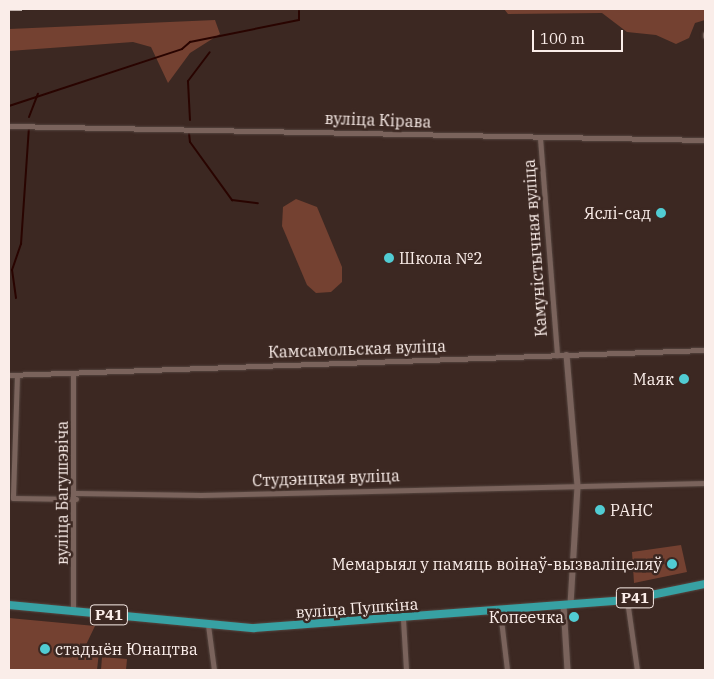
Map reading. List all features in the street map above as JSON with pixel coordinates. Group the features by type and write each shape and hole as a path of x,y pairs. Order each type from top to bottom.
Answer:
{"main road":[{"name":"вуліца Пушкіна","path":"9,605 254,628 500,612 626,600 705,584"}],"street":[{"name":"вуліца Кірава","path":"9,126 50,124 540,138 705,140"},
{"name":"Камуністычная вуліца","path":"540,138 557,355"},
{"name":"Камсамольская вуліца","path":"9,375 705,350"},
{"path":"567,355 578,487 567,605 568,670"},
{"name":"вуліца Багушэвіча","path":"73,374 76,496 73,612"},
{"name":"Студэнцкая вуліца","path":"17,375 13,498 705,483"},
{"path":"626,600 637,670"},
{"path":"500,612 507,670"},
{"path":"402,619 406,670"},
{"path":"208,624 214,670"}],"shaded area":[{"path":"504,9 705,9 705,20 695,23 689,38 676,44 656,35 627,32 602,13 508,14"},
{"path":"215,20 220,34 190,53 168,83 151,47 133,42 9,51 9,29"},
{"path":"296,199 317,207 342,267 342,282 331,292 316,293 307,285 282,226 283,207"},
{"path":"681,545 687,572 634,583 632,552"},
{"name":"стадыён Юнацтва","path":"9,618 95,626 83,651 99,652 97,670 9,670"},
{"path":"102,657 127,659 126,670 101,670"}],"waterway":[{"path":"9,106 182,49 190,42 299,20 299,11"},
{"path":"190,120 188,81 210,52"},
{"path":"29,117 38,94"},
{"path":"16,298 12,270 21,244 29,128"},
{"path":"189,133 190,142 232,200 258,203"}],"railway":[{"path":"9,9 22,9"}],"place":[{"name":"Яслі-сад","path":"661,213"},
{"name":"Школа №2","path":"389,258"},
{"name":"Маяк","path":"684,379"},
{"name":"РАНС","path":"600,510"},
{"name":"Мемарыял у памяць воінаў-вызваліцеляў","path":"672,564"},
{"name":"Копеечка","path":"574,617"},
{"name":"стадыён Юнацтва","path":"45,649"}]}
